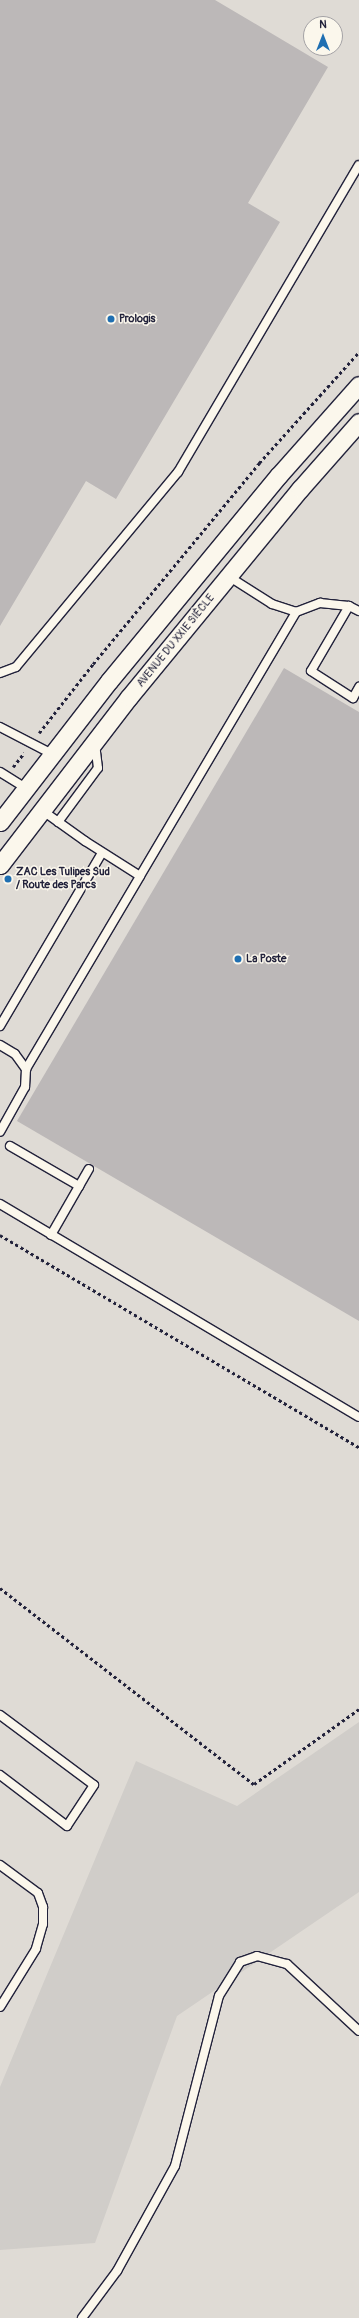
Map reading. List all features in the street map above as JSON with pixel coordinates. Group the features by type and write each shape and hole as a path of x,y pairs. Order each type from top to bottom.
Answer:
{"street":[{"path":"0,822 109,681 278,475 359,385"},
{"name":"AVENUE DU XXIE SIÈCLE","path":"0,865 95,742 228,576 359,422"}],"lane":[{"path":"0,673 16,667 178,472 356,176 359,164"},
{"path":"228,576 272,604 296,612"},
{"path":"0,1132 25,1087 26,1069 296,612 320,603 349,606 359,611"},
{"path":"349,606 311,671 353,698 359,687"},
{"path":"0,727 52,754"},
{"path":"58,822 98,768 95,742"},
{"path":"3,773 26,788"},
{"path":"43,811 102,853 140,876"},
{"path":"0,1026 102,853"},
{"path":"0,1045 15,1054 26,1069"},
{"path":"10,1146 79,1186"},
{"path":"51,1235 89,1169"},
{"path":"0,1204 359,1417"},
{"path":"0,1715 94,1785 67,1826 0,1775"},
{"path":"0,1865 38,1893 44,1907 43,1924 36,1949 0,2007"},
{"path":"82,2318 117,2271 175,2166 219,1996 240,1962 257,1956 287,1964 359,2031"}],"path":[{"path":"3,773 31,744 93,664 259,463 359,352"},
{"path":"0,1236 359,1447"},
{"path":"0,1588 254,1784 359,1709"}],"shaded area":[{"path":"0,0 359,0 359,2318 0,2318"},
{"path":"359,1722 359,1892 177,2016 95,2243 0,2250 0,2087 136,1761 237,1806"}],"building":[{"name":"Prologis","path":"0,0 215,0 303,52 303,56 309,56 328,67 248,203 280,222 116,499 86,481 0,626"},
{"name":"La Poste","path":"284,668 359,712 359,1321 17,1121"}],"place":[{"name":"Prologis","path":"111,319"},
{"name":"ZAC Les Tulipes Sud / Route des Parcs","path":"8,879"},
{"name":"La Poste","path":"238,959"}]}
